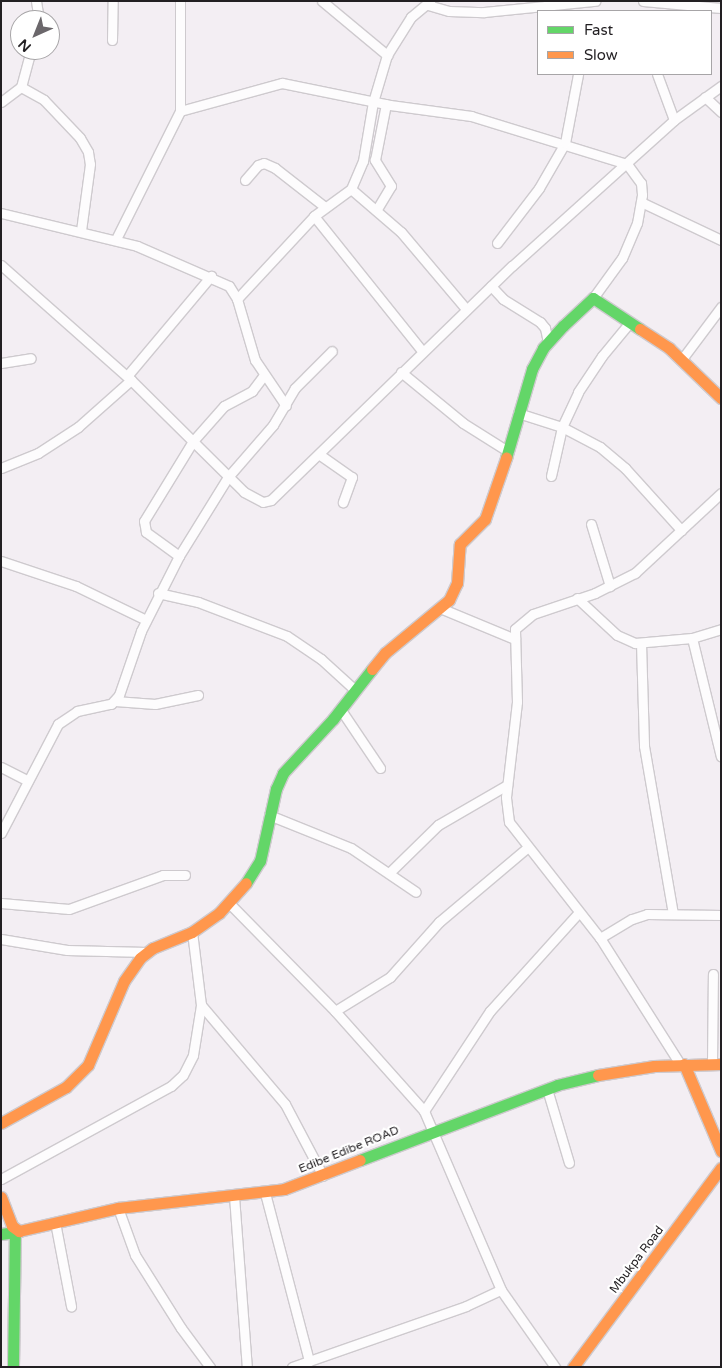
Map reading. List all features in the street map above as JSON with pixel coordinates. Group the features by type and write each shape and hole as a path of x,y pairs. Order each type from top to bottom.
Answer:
{"street":[{"path":"112,40 113,1"},
{"path":"116,239 180,111 180,1"},
{"path":"322,1 388,55"},
{"path":"236,299 314,216 351,189 364,161 373,102 388,55 411,16 429,3 449,11 484,12 595,1"},
{"path":"643,1 654,5 721,8"},
{"path":"1,102 21,87 28,60"},
{"path":"497,243 539,188 565,143 578,75"},
{"path":"657,75 674,120"},
{"path":"1,939 66,950 146,952 192,932 230,904 256,870 269,815 283,773 341,710 384,653 440,608 454,593 458,548 489,514 509,452 518,413 532,369 548,342 593,298 622,258 641,202 641,183 627,164 565,143 471,116 373,102 282,83 180,111"},
{"path":"1,265 129,378 253,499 271,500 320,454 422,351 491,286 674,120 721,86"},
{"path":"21,87 51,107 80,138 88,152 90,164 81,231"},
{"path":"705,97 721,112"},
{"path":"377,209 390,186 375,160 386,104"},
{"path":"245,180 258,165 264,163 275,168 324,207"},
{"path":"351,189 377,209 401,232 466,309"},
{"path":"641,202 721,240"},
{"path":"1,213 116,239 211,276 229,286 236,299 246,336 264,375 286,406"},
{"path":"314,216 422,351"},
{"path":"1,468 38,453 78,427 129,378 211,276"},
{"path":"491,286 503,299 540,322 545,328 548,342"},
{"path":"593,298 682,359 721,398"},
{"path":"682,359 721,307"},
{"path":"551,476 562,427 588,374 630,322"},
{"path":"115,701 158,593 228,476 286,406 295,388 332,350"},
{"path":"1,363 31,358"},
{"path":"401,372 464,423 509,452"},
{"path":"179,556 146,532 143,526 193,441 224,406 252,391 264,375"},
{"path":"518,413 562,427 588,438 613,457 681,530"},
{"path":"320,454 352,477 343,502"},
{"path":"721,493 641,568 610,586 524,619 515,629 517,702 507,785 509,822 527,848 600,938 682,1064 721,1151"},
{"path":"591,524 610,586"},
{"path":"1,561 76,586 146,620"},
{"path":"158,593 198,602 287,636 321,659 356,691"},
{"path":"576,598 626,641 641,642 692,638 721,629"},
{"path":"440,608 515,639"},
{"path":"692,638 721,758"},
{"path":"641,642 644,746 673,914"},
{"path":"1,833 64,717 115,701 155,704 198,695"},
{"path":"341,710 380,768"},
{"path":"1,767 28,781"},
{"path":"389,872 438,825 507,785"},
{"path":"269,815 351,848 416,892"},
{"path":"336,1011 390,977 439,922 527,848"},
{"path":"1,902 69,909 163,876 185,875"},
{"path":"230,904 336,1011 424,1111 502,1290 555,1367"},
{"path":"424,1111 476,1029 579,912"},
{"path":"600,938 632,919 647,914 721,915"},
{"path":"1,1179 177,1081 192,1055 200,1005 198,960 192,932"},
{"path":"1,1122 45,1101 78,1076 96,1052 130,972 146,952"},
{"path":"713,974 716,1064"},
{"path":"200,1005 285,1104 323,1176"},
{"name":"Edibe Edibe ROAD","path":"1,1234 118,1208 265,1193 299,1186 434,1131 547,1089 602,1074 682,1064 716,1064"},
{"path":"547,1089 569,1163"},
{"name":"Mbukpa Road","path":"572,1367 721,1168"},
{"path":"265,1193 309,1361"},
{"path":"234,1196 248,1367"},
{"path":"1,1198 15,1231 13,1367"},
{"path":"118,1208 135,1255 181,1328 210,1367"},
{"path":"55,1222 71,1306"},
{"path":"292,1367 466,1306 502,1290"}],"traffic: fast":[{"path":"506,458 532,369 543,348 563,326 593,298 640,329"},
{"path":"246,883 260,861 276,789 283,773 333,719 372,669"},
{"path":"360,1160 557,1085 598,1075"},
{"path":"13,1367 15,1229"},
{"path":"1,1234 15,1232"}],"traffic: slow":[{"path":"640,329 669,348 721,398"},
{"path":"372,669 385,653 449,600 457,583 460,544 485,519 506,458"},
{"path":"1,1123 66,1087 88,1065 124,981 140,958 153,948 192,932 219,913 246,883"},
{"path":"684,1064 721,1151"},
{"path":"598,1075 654,1066 721,1064"},
{"path":"1,1197 12,1226 19,1231 118,1208 284,1189 360,1160"},
{"path":"573,1367 721,1168"}]}
